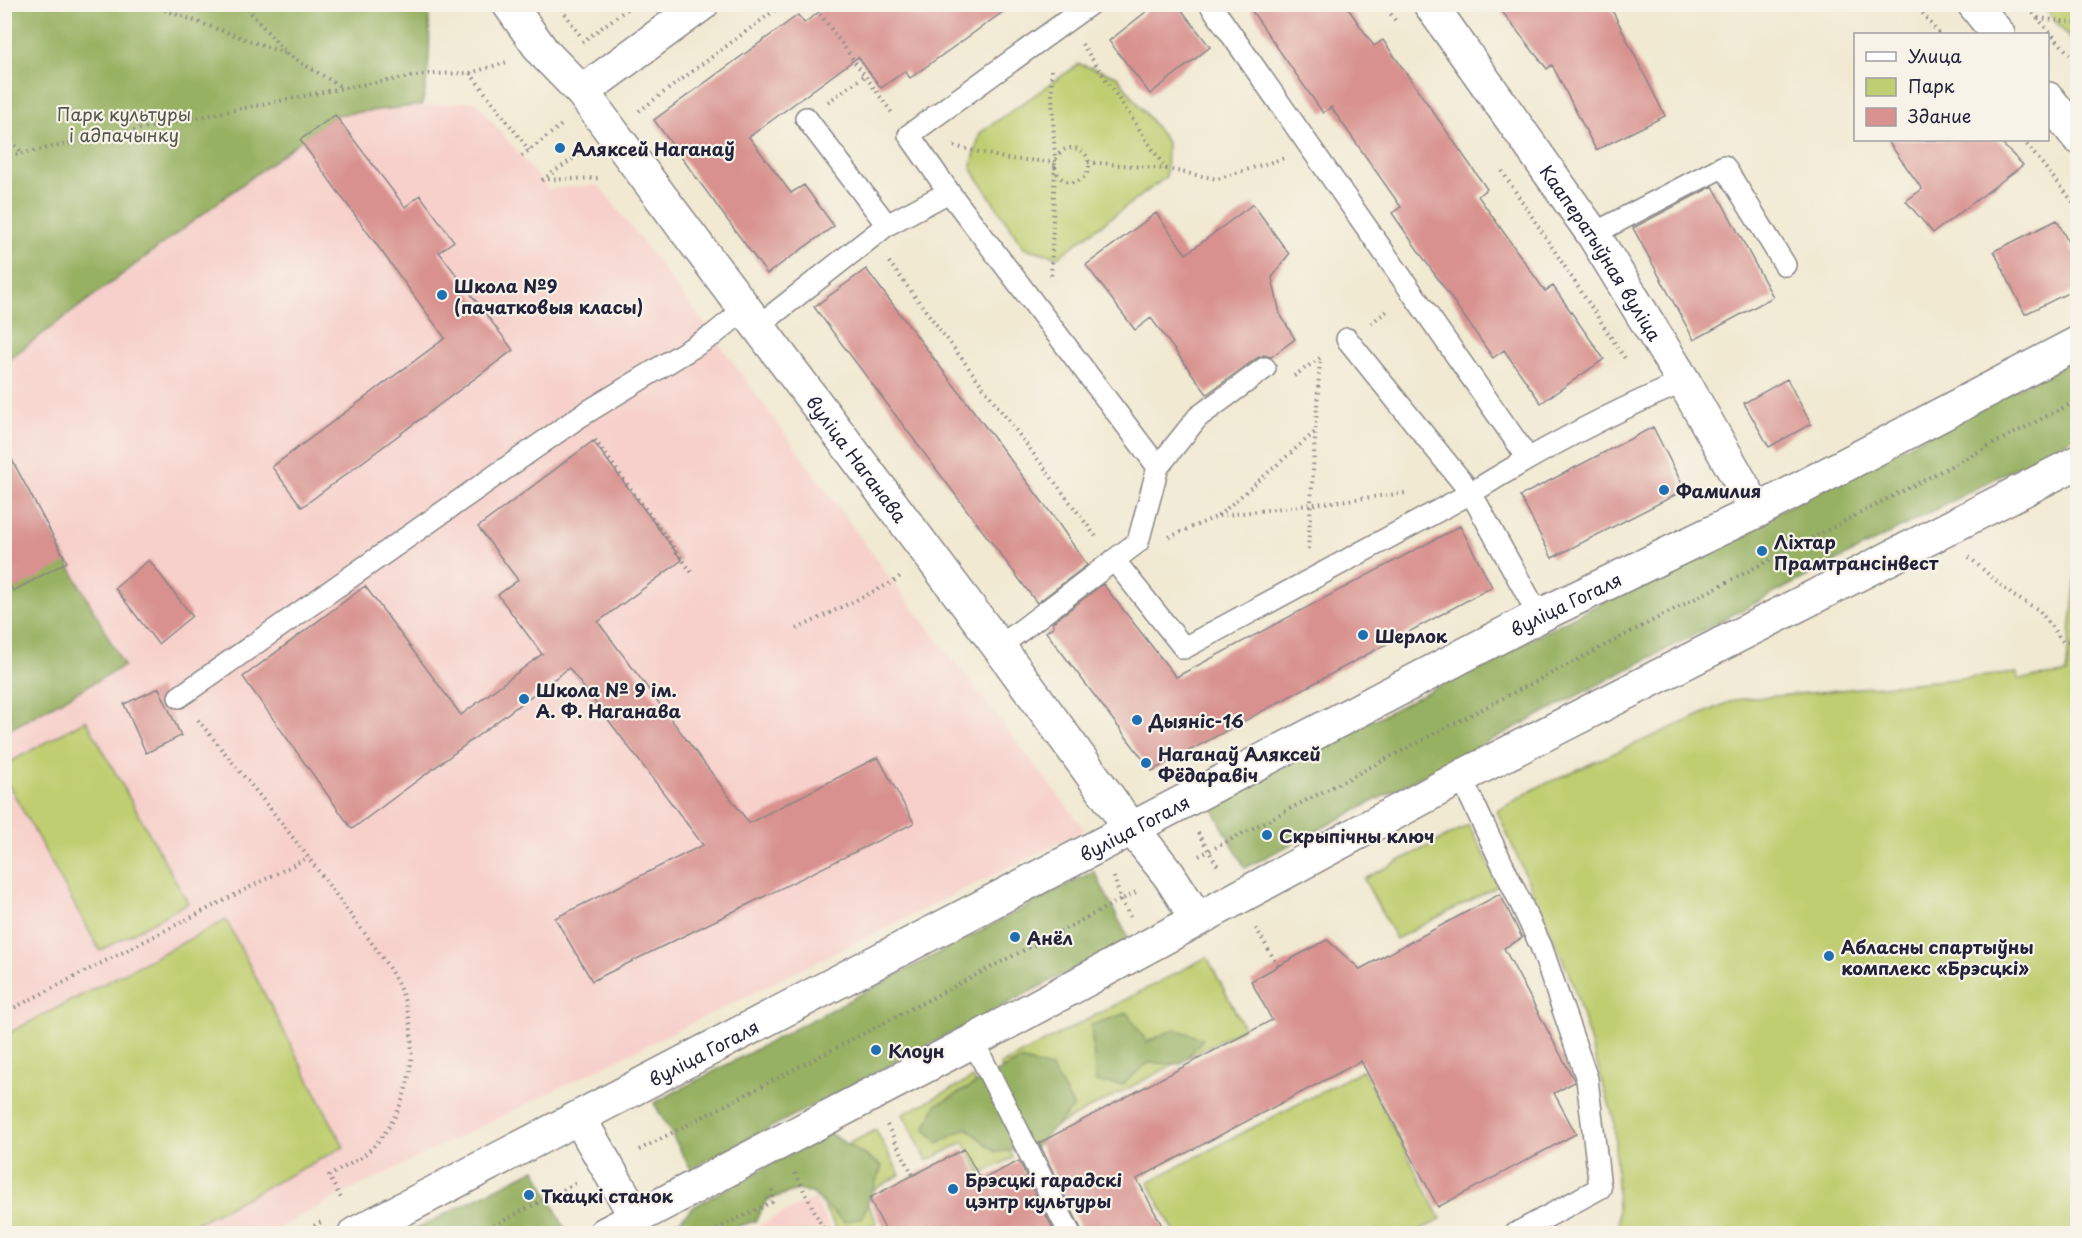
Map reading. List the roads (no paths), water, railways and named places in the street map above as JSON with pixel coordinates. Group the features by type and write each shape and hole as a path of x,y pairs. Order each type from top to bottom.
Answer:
{"main road":[{"name":"вуліца Наганава","path":"508,4 543,52 577,105 750,318 999,647 1118,836 1169,875 1197,919"},
{"path":"577,105 702,4"},
{"name":"Кааператыўная вуліца","path":"1431,4 1593,234 1684,382 1756,511"},
{"path":"2049,100 2078,137"},
{"name":"вуліца Гогаля","path":"355,1233 1539,616 1756,511 2078,343"},
{"path":"605,1233 973,1041 1461,777 2078,462"},
{"path":"579,1118 636,1217"}],"lane":[{"path":"1090,4 909,135 949,192 1158,467"},
{"path":"1210,4 1528,458"},
{"path":"806,118 879,232"},
{"path":"1593,234 1724,165 1785,265"},
{"path":"179,696 579,417 712,335 750,318 879,232 949,192"},
{"path":"1347,339 1471,493 1539,616"},
{"path":"999,647 1138,542 1158,467 1198,417 1265,368"},
{"path":"1114,560 1184,648 1471,493 1528,458 1654,394 1684,382"},
{"path":"1461,777 1541,946 1587,1079 1600,1188 1515,1233"},
{"path":"973,1041 1070,1233"}],"place":[{"name":"Аляксей Наганаў","path":"560,148"},
{"name":"Школа №9 (пачатковыя класы)","path":"442,295"},
{"name":"Фамилия","path":"1664,490"},
{"name":"Ліхтар Прамтрансінвест","path":"1762,551"},
{"name":"Шерлок","path":"1363,635"},
{"name":"Школа № 9 ім. А. Ф. Наганава","path":"524,699"},
{"name":"Дыяніс-16","path":"1137,720"},
{"name":"Наганаў Аляксей Фёдаравіч","path":"1146,763"},
{"name":"Скрыпічны ключ","path":"1267,835"},
{"name":"Анёл","path":"1015,937"},
{"name":"Абласны спартыўны комплекс «Брэсцкі»","path":"1829,956"},
{"name":"Клоун","path":"876,1050"},
{"name":"Брэсцкі гарадскі цэнтр культуры","path":"953,1189"},
{"name":"Ткацкі станок","path":"529,1195"}],"park label":[{"name":"Парк культуры і адпачынку","path":"124,123"}]}
